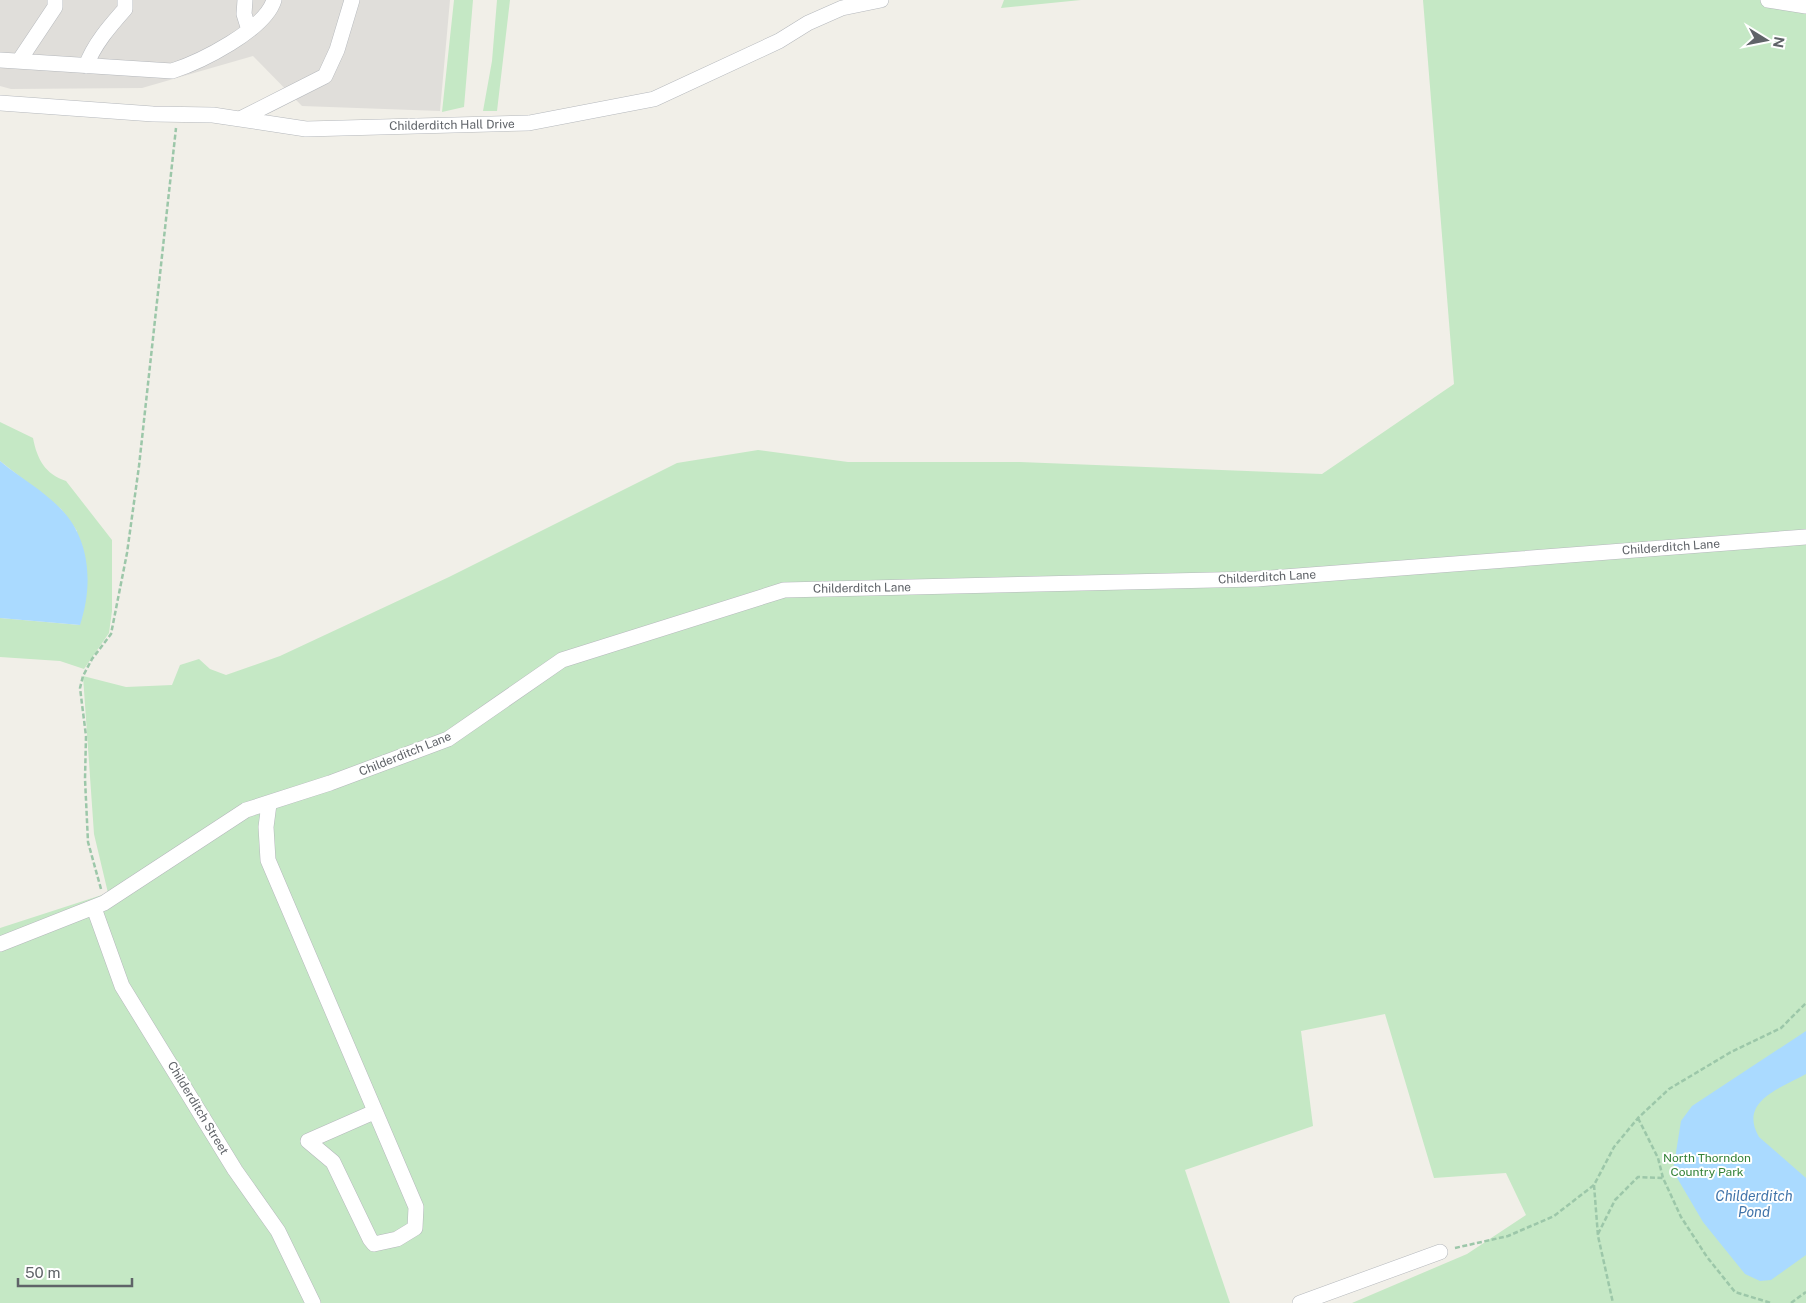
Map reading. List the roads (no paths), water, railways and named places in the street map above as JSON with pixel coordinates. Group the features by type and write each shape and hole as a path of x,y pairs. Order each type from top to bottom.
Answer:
{"street":[{"path":"19,61 55,7 56,0"},
{"path":"86,66 90,55 110,25 125,9 125,0"},
{"path":"245,0 244,14 249,30"},
{"path":"0,60 172,71 196,63 249,30 264,16 274,0"},
{"path":"242,118 325,76 337,50 352,0"},
{"name":"Childerditch Hall Drive","path":"0,103 242,118 306,129 529,123 654,99 779,41 808,23 842,8 881,0"},
{"path":"1768,0 1806,6"},
{"name":"Childerditch Lane","path":"0,944 99,905 246,810 330,783 448,739 562,660 784,590 1257,579 1806,537"},
{"path":"269,804 266,827 268,860 417,1213 415,1228 407,1235 380,1244 374,1244 370,1239 333,1162 308,1141 374,1112"},
{"name":"Childerditch Street","path":"99,905 122,986 235,1170 278,1231 313,1303"},
{"path":"1300,1303 1440,1252"}],"water":[{"path":"0,461 54,502 71,521 78,535 84,549 88,579 87,595 80,625 0,618"},
{"name":"Childerditch Pond","path":"1806,1031 1806,1074 1765,1097 1758,1105 1754,1114 1754,1125 1759,1137 1806,1178 1806,1255 1771,1280 1760,1281 1745,1274 1703,1222 1673,1171 1681,1121 1692,1106"}],"park label":[{"name":"North Thorndon Country Park","path":"1707,1165"}]}
